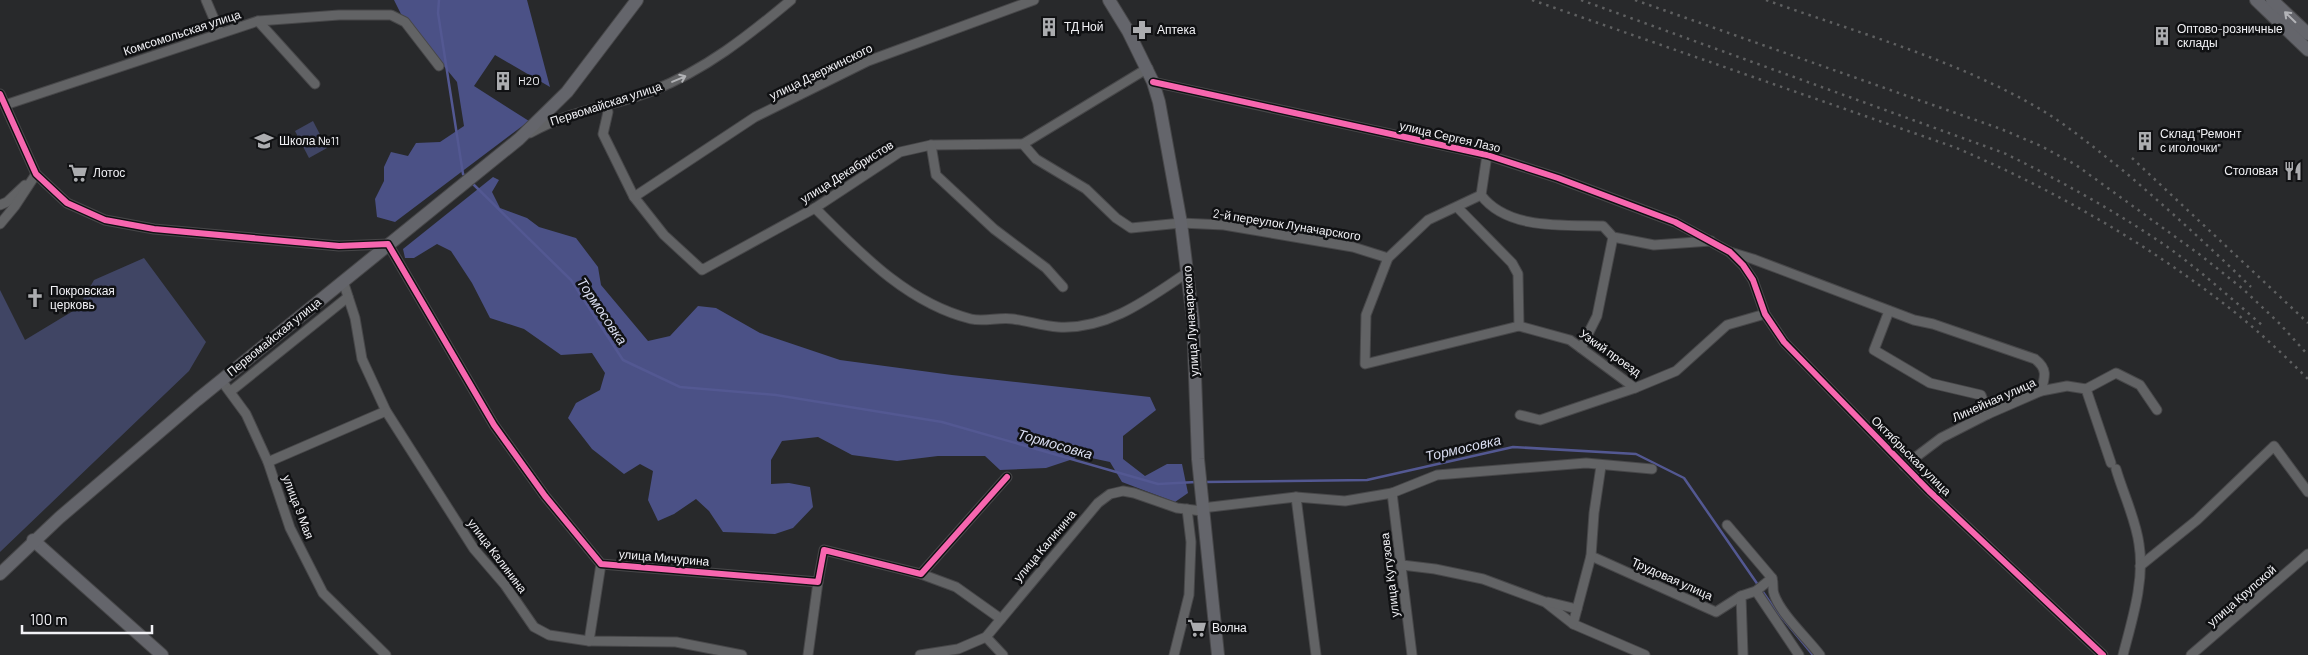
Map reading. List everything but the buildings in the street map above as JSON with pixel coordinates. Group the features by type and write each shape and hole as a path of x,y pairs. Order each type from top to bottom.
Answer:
{"main road":[{"name":"Первомайская улица","path":"0,574 33,540 222,380 493,158 519,139 567,92 637,0"},
{"name":"улица Луначарского","path":"1109,0 1148,68 1153,82 1159,102 1181,223 1193,320 1198,459 1218,655"},
{"path":"2256,0 2308,50"},
{"path":"2272,0 2308,34"},
{"path":"33,540 162,655"}],"street":[{"path":"206,0 220,33"},
{"name":"Первомайская улица","path":"519,139 568,115 651,91 686,76 739,43 791,0"},
{"name":"улица Дзержинского","path":"634,196 755,118 868,61 1034,0"},
{"name":"Комсомольская улица","path":"5,105 258,21 339,15 391,15 405,22 439,66"},
{"path":"258,21 315,84"},
{"path":"1023,144 1148,68"},
{"name":"улица Сергея Лазо","path":"1153,82 1488,155 1558,178 1675,222 1730,252"},
{"path":"0,94 36,174 67,203 105,220 154,229 339,246 388,244"},
{"path":"605,105 608,112 603,134 634,196"},
{"name":"улица Декабристов","path":"634,196 664,235 702,270 815,208 900,152 931,145 1023,144"},
{"name":"2-й переулок Луначарского","path":"1023,144 1036,159 1086,189 1116,218 1131,228 1181,223 1234,226 1353,247 1388,258"},
{"path":"931,145 936,175 994,229 1046,268 1063,287"},
{"name":"улица Сергея Лазо","path":"1481,195 1488,155"},
{"path":"0,205 7,202 36,174"},
{"path":"0,224 15,206 36,174"},
{"path":"1388,258 1428,220 1481,195 1487,203 1512,217 1553,225 1603,226 1613,237 1654,245 1712,241"},
{"path":"1457,207 1512,263 1518,274 1519,326"},
{"path":"815,208 856,250 910,293 936,306 972,319 1011,318 1058,327 1100,324 1138,306 1188,272"},
{"path":"1581,348 1597,316 1613,237"},
{"name":"улица Мичурина","path":"388,244 494,425 545,496 601,564 818,582"},
{"path":"1730,252 1753,258 1889,311 2035,359 2044,366 2045,374 2041,391"},
{"name":"Октябрьская улица","path":"1730,252 1743,265 1752,280 1765,314 1784,342 1929,491 2103,655"},
{"name":"Узкий проезд","path":"1388,258 1366,315 1365,364 1519,326 1570,340 1635,388 1676,371 1728,325 1765,314"},
{"name":"улица Калинина","path":"343,281 355,318 362,359 386,411 474,549 505,585 534,627 549,635 589,641 676,642 742,655"},
{"path":"231,391 348,297"},
{"path":"1889,311 1874,350 1930,384 1981,396 1988,414"},
{"path":"2123,655 2134,614 2140,566 2140,543 2086,389 2116,373 2140,385 2157,410"},
{"name":"улица 9 Мая","path":"222,380 246,414 268,462 290,528 323,592 386,655"},
{"name":"Линейная улица","path":"1904,466 1941,438 1988,414 2041,391 2067,386 2086,389"},
{"path":"1520,415 1540,420 1635,388"},
{"path":"268,462 386,411"},
{"path":"2140,566 2197,520 2274,446 2308,492"},
{"name":"улица Калинина","path":"920,655 958,649 986,637 1098,503 1110,494 1123,491 1134,492 1177,508 1202,510 1296,497 1345,501 1392,493 1438,475 1586,463 1601,466 1652,468"},
{"path":"1573,624 1591,556 1594,513 1601,466"},
{"path":"921,574 1007,477"},
{"name":"улица Кутузова","path":"1392,493 1412,655"},
{"path":"1296,497 1316,655"},
{"path":"1174,655 1189,595 1191,542 1187,509"},
{"path":"1727,525 1772,578 1774,584 1773,592 1781,607 1820,655"},
{"path":"808,655 824,550 921,574 956,587 1001,619"},
{"name":"улица Крупской","path":"2191,655 2308,554"},
{"name":"Трудовая улица","path":"1591,556 1716,612 1741,596"},
{"path":"589,641 601,564"},
{"path":"1402,565 1435,569 1483,579 1545,602 1577,609"},
{"path":"1743,655 1741,596 1756,591 1772,578"},
{"path":"1756,591 1799,655"},
{"path":"1545,602 1573,624 1645,655"},
{"path":"986,637 1004,655"}],"shaded area":[{"path":"394,0 527,0 550,87 495,55 474,86 529,121 395,222 377,217 375,199 384,181 384,167 391,152 408,156 416,143 440,142 464,126 457,82 401,14"},
{"path":"313,121 327,148 309,158 295,131"},
{"path":"493,177 499,180 492,192 500,208 527,218 539,227 576,238 598,267 601,285 648,341 670,336 698,306 716,308 760,333 840,360 952,375 1150,397 1156,410 1123,436 1123,459 1145,476 1167,464 1182,464 1188,493 1175,502 1122,482 1110,462 1082,456 1046,468 1000,470 985,456 938,456 897,461 852,455 818,437 782,441 771,460 771,484 789,483 810,487 813,507 793,528 775,534 723,532 709,511 696,499 674,514 658,521 648,500 653,471 640,464 624,474 592,449 568,418 576,403 600,390 605,373 592,353 561,355 524,329 490,318 472,283 451,251 437,244 414,258 405,258 403,249"},
{"path":"144,258 206,342 189,371 0,552 0,290 25,340 78,308 94,280"}],"waterway":[{"name":"Тормосовка","path":"439,0 438,13 463,174 466,177"},
{"name":"Тормосовка","path":"472,183 571,280 623,360 680,387 776,395 942,422 1158,484 1196,482"},
{"name":"Тормосовка","path":"1204,482 1367,480 1513,447 1636,454 1684,478 1774,608 1813,655"}],"railway":[{"path":"1532,0 1954,147 2025,179 2093,216 2192,280 2245,321 2308,379"},
{"path":"1581,0 2004,153 2088,198 2169,248 2263,326"},
{"path":"1635,0 2001,129 2041,146 2076,165 2199,254 2243,289 2280,324 2308,355"},
{"path":"1766,0 1940,61 2008,91 2040,109 2073,131 2125,172 2189,228 2251,287"},
{"path":"2132,158 2308,323"}],"cycle path":[{"path":"1153,82 1487,155 1558,178 1675,222 1730,252 1743,265 1753,280 1765,314 1784,342 1929,491 2103,655"},
{"path":"0,94 36,174 67,203 105,220 154,229 339,246 388,244 494,425 545,496 601,564 818,582 824,550 921,574 1007,477"}],"place":[{"name":"ТД Ной","path":"1049,27"},
{"name":"Аптека","path":"1142,30"},
{"name":"Оптово-розничные склады","path":"2162,36"},
{"name":"H2O","path":"503,81"},
{"name":"Школа №11","path":"264,141"},
{"name":"Склад \"Ремонт с иголочки\"","path":"2145,141"},
{"name":"Столовая","path":"2293,171"},
{"name":"Лотос","path":"78,173"},
{"name":"Покровская церковь","path":"35,298"},
{"name":"Волна","path":"1197,628"}]}
